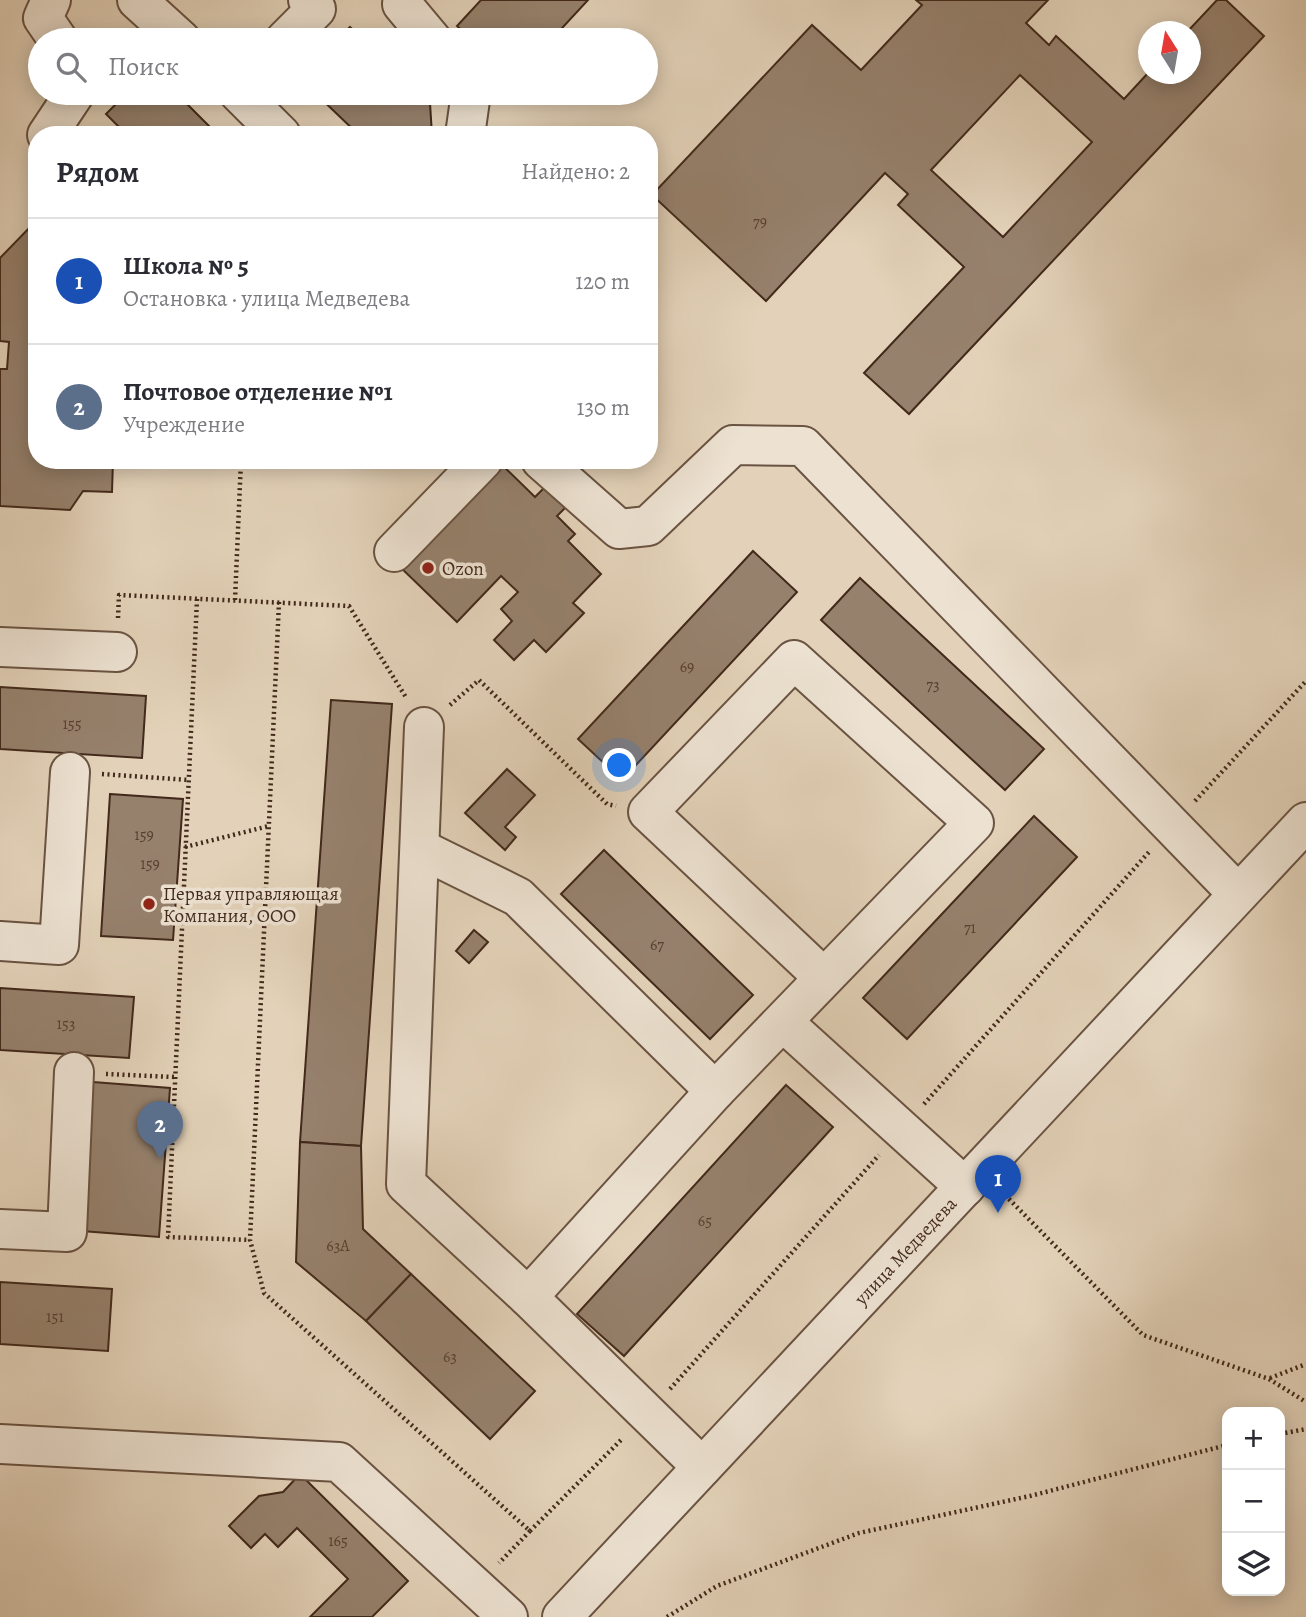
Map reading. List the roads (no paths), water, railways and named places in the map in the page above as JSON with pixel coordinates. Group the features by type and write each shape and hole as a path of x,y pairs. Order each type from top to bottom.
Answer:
{"street":[{"path":"50,28 43,18 51,0"},
{"path":"137,0 168,28"},
{"path":"297,28 316,9 307,0"},
{"path":"402,4 422,28"},
{"path":"53,126 67,105"},
{"path":"251,105 272,126"},
{"path":"466,126 469,105"},
{"path":"551,469 619,529 648,526 733,445 803,446 1238,894"},
{"path":"394,552 468,469"},
{"path":"0,647 117,652"},
{"path":"528,1297 715,1091 974,823 794,660 648,812 823,977"},
{"path":"424,727 406,1184 528,1297 702,1467"},
{"path":"0,941 59,945 70,772"},
{"name":"улица Медведева","path":"562,1617 702,1467 982,1188 1238,894 1306,822"},
{"path":"421,849 517,897 715,1091"},
{"path":"783,1022 902,1129 982,1188"},
{"path":"0,1229 67,1232 74,1072"},
{"path":"0,1444 340,1462 508,1617"}],"place":[{"name":"Ozon","path":"428,568"},
{"name":"Первая управляющая Компания, ООО","path":"149,904"},
{"name":"Почтовое отделение №1","path":"160,1159"},
{"name":"Школа № 5","path":"998,1213"}]}
